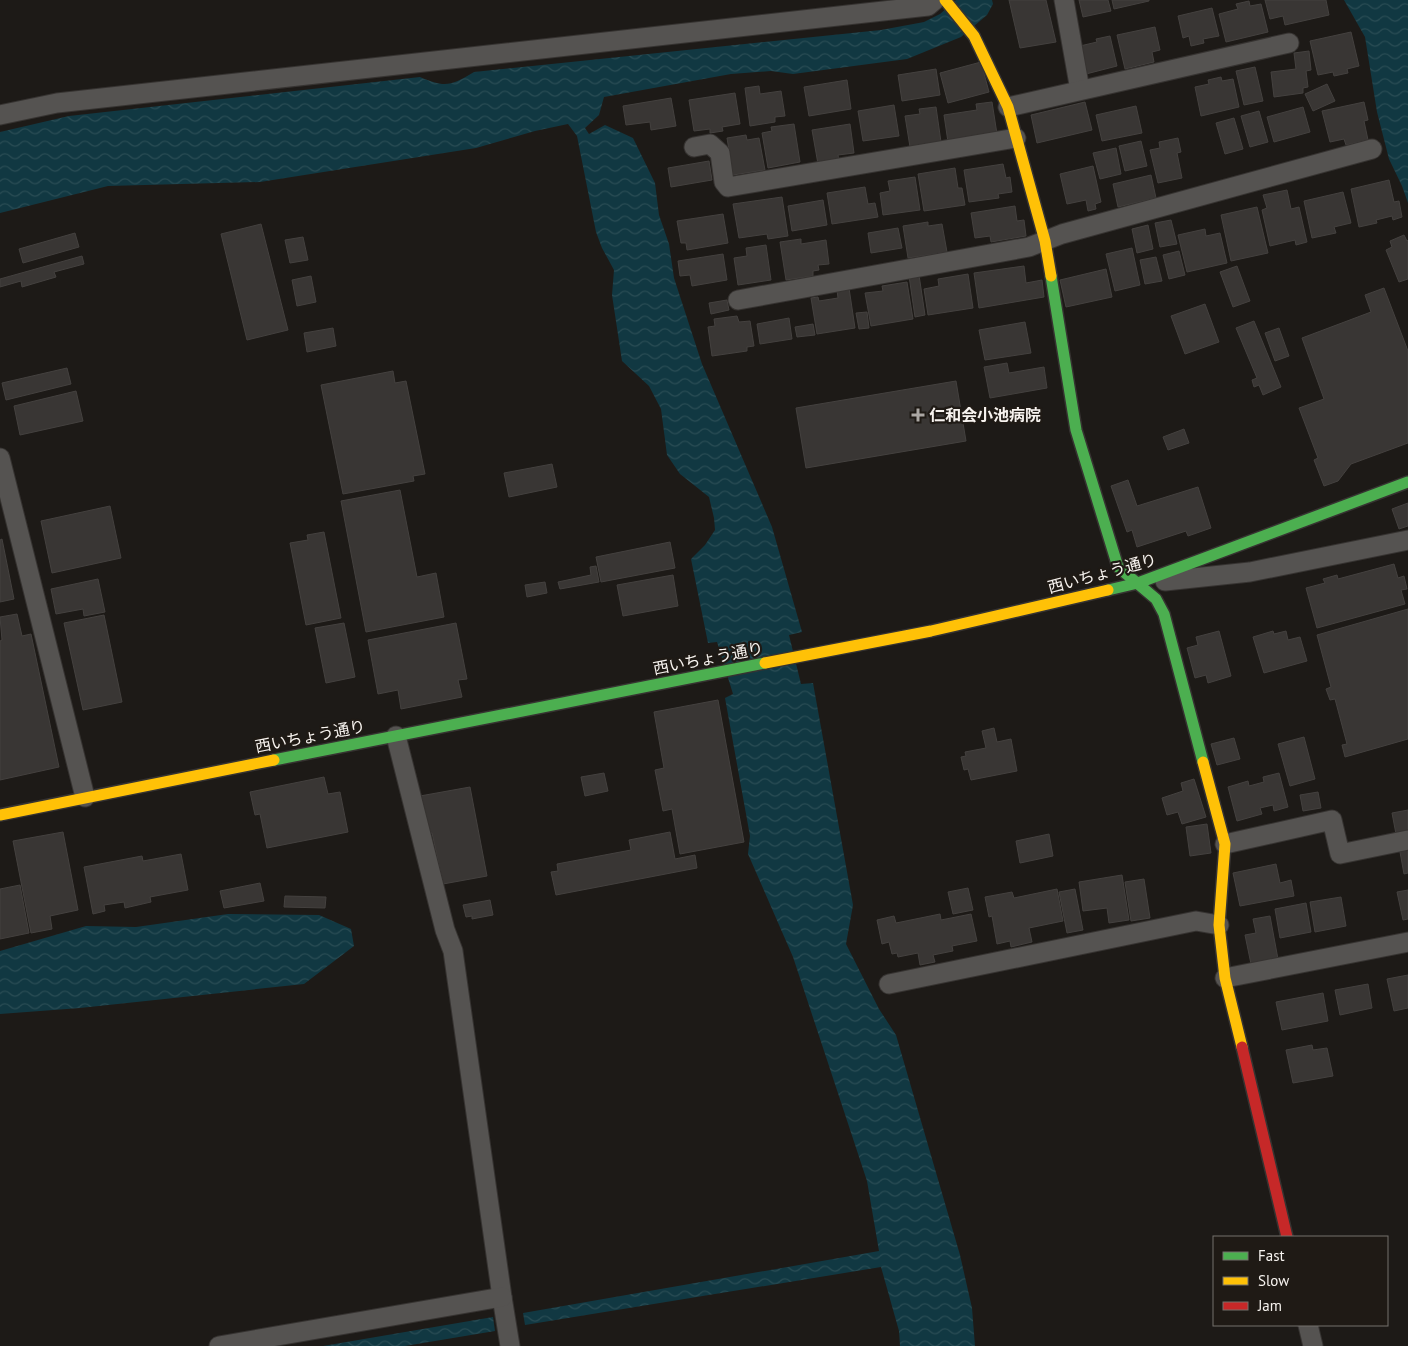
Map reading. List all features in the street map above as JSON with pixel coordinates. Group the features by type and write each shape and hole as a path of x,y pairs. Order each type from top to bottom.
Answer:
{"main road":[{"path":"946,0 974,36 1008,108 1045,242 1076,430 1118,567 1156,599 1164,614 1225,844 1219,925 1225,978 1287,1236"},
{"name":"西いちょう通り","path":"0,815 931,631 1138,583 1408,482"}],"street":[{"path":"0,115 57,104 928,6 934,0"},
{"path":"1064,0 1080,90"},
{"path":"1008,108 1080,90 1289,44"},
{"path":"694,147 710,144 720,154 724,182 728,187 1016,138"},
{"path":"738,300 1029,247 1062,234 1372,149"},
{"path":"0,458 85,797"},
{"path":"1138,583 1250,572 1408,540"},
{"path":"396,736 445,930 453,951 510,1346"},
{"path":"1225,844 1332,820 1340,854 1408,840"},
{"path":"889,984 1196,920 1219,925"},
{"path":"1225,978 1408,942"},
{"path":"219,1346 502,1297"},
{"path":"1308,1326 1313,1346"}],"water":[{"path":"956,0 992,0 993,4 987,15 961,37 907,59 793,74 771,71 731,74 604,97 599,115 585,128 589,134 605,125 633,138 655,183 659,215 669,244 674,278 702,364 772,527 802,632 789,635 801,684 813,683 853,905 846,944 879,1009 896,1035 960,1255 972,1308 975,1346 900,1346 899,1331 881,1267 525,1325 523,1313 879,1251 867,1181 793,957 748,854 750,836 725,698 733,694 717,642 708,643 691,559 705,545 715,530 709,497 680,474 667,455 661,409 649,386 622,361 612,295 614,270 596,232 577,136 568,124 535,131 476,148 260,182 108,186 0,213 0,132 69,116 420,77 436,83 448,84 474,72 881,30 924,22 940,14"},
{"path":"1344,0 1408,0 1408,203 1389,159 1377,112 1365,37"},
{"path":"228,914 319,915 351,929 354,946 304,984 80,1008 0,1014 0,951 86,926 136,927"},
{"path":"493,1317 495,1331 405,1346 323,1346"}],"building":[{"path":"1009,0 1046,0 1056,42 1020,48"},
{"path":"1079,0 1108,0 1111,11 1083,17"},
{"path":"1112,0 1149,0 1149,1 1114,9"},
{"path":"1265,0 1326,0 1329,15 1285,25 1283,16 1270,19"},
{"path":"1249,1 1250,6 1261,4 1268,32 1226,42 1219,14 1238,9 1236,4"},
{"path":"1212,8 1219,36 1203,39 1204,43 1191,46 1189,36 1183,38 1178,16"},
{"path":"1155,27 1160,50 1152,52 1154,62 1125,69 1117,35"},
{"path":"1351,32 1359,66 1347,69 1348,73 1334,76 1333,72 1318,75 1310,41"},
{"path":"1110,36 1117,66 1086,74 1080,46 1097,42 1096,39"},
{"path":"1309,51 1311,70 1306,71 1308,87 1303,88 1303,93 1274,97 1271,72 1296,69 1294,53"},
{"path":"981,62 989,92 948,103 940,73"},
{"path":"1255,67 1263,101 1244,105 1236,71"},
{"path":"936,69 940,95 902,101 898,75"},
{"path":"1221,77 1222,81 1233,79 1239,107 1201,116 1195,87 1209,84 1208,80"},
{"path":"847,80 851,109 809,116 804,87"},
{"path":"1327,84 1335,101 1313,111 1305,94"},
{"path":"759,86 760,94 781,91 785,116 775,117 775,122 750,126 745,88"},
{"path":"735,93 740,124 722,127 723,131 710,133 710,129 694,131 689,100"},
{"path":"671,98 676,126 651,130 650,122 626,125 623,106"},
{"path":"992,102 997,134 948,142 944,115 977,110 976,104"},
{"path":"1085,102 1092,130 1037,143 1031,115"},
{"path":"1364,102 1368,120 1364,121 1368,140 1346,145 1344,139 1330,142 1322,111"},
{"path":"894,105 899,136 863,141 858,111"},
{"path":"1136,106 1142,133 1102,141 1096,115"},
{"path":"936,107 941,142 910,147 905,116 920,114 919,109"},
{"path":"1303,107 1310,132 1274,142 1267,117"},
{"path":"1259,111 1268,142 1250,147 1241,116"},
{"path":"1234,118 1243,149 1225,154 1216,123"},
{"path":"794,124 800,162 768,168 762,133 772,131 771,127"},
{"path":"850,124 854,153 838,155 839,161 818,164 812,130"},
{"path":"746,135 747,140 759,138 765,170 733,175 727,138"},
{"path":"1178,138 1181,152 1177,153 1182,178 1158,183 1150,150 1160,148 1159,142"},
{"path":"1141,141 1147,166 1125,171 1119,146"},
{"path":"1116,148 1121,174 1100,179 1093,153"},
{"path":"709,161 712,180 671,187 668,168"},
{"path":"1003,164 1006,178 1010,177 1012,192 998,194 999,198 969,202 964,170"},
{"path":"1093,166 1101,202 1095,204 1096,209 1088,211 1086,200 1067,204 1060,174"},
{"path":"955,168 958,188 962,188 965,205 924,211 918,174"},
{"path":"1151,175 1156,198 1118,207 1113,184"},
{"path":"915,177 920,210 883,215 880,193 890,191 888,181"},
{"path":"1389,180 1394,202 1399,201 1402,217 1393,220 1392,216 1376,220 1377,223 1359,227 1351,189"},
{"path":"865,187 868,204 875,203 878,217 832,224 827,193"},
{"path":"1287,190 1291,209 1299,207 1307,242 1296,245 1295,240 1270,246 1262,210 1267,208 1263,195"},
{"path":"1343,192 1351,223 1334,227 1336,233 1312,238 1304,201"},
{"path":"782,197 788,236 768,239 767,234 739,238 733,204"},
{"path":"823,200 827,225 792,231 788,206"},
{"path":"1015,206 1017,221 1024,220 1026,236 991,242 990,236 975,238 971,213"},
{"path":"1257,207 1268,253 1231,261 1221,215"},
{"path":"723,214 728,243 687,250 686,243 681,243 677,221"},
{"path":"1171,220 1177,244 1160,247 1155,223"},
{"path":"928,222 928,226 942,224 947,252 908,258 903,226"},
{"path":"261,224 288,330 247,340 221,234"},
{"path":"1148,225 1153,249 1137,253 1132,229"},
{"path":"898,228 902,248 871,253 868,233"},
{"path":"1205,229 1206,236 1220,233 1227,263 1187,272 1178,235"},
{"path":"75,233 79,247 23,263 19,249"},
{"path":"1404,235 1408,240 1408,279 1399,282 1386,250 1392,247 1390,241"},
{"path":"303,237 308,260 290,263 285,240"},
{"path":"801,239 801,244 826,240 829,264 818,265 819,270 813,271 813,276 786,280 780,242"},
{"path":"766,245 771,280 738,285 734,258 747,256 746,248"},
{"path":"1132,248 1140,285 1115,291 1106,254"},
{"path":"1179,251 1185,275 1169,279 1163,255"},
{"path":"723,254 727,280 692,286 690,275 680,276 678,261"},
{"path":"82,256 84,264 54,272 56,277 22,287 21,281 0,287 0,279"},
{"path":"1156,257 1162,281 1145,284 1140,260"},
{"path":"1024,266 1026,283 1042,280 1044,297 979,308 974,273"},
{"path":"1237,266 1250,301 1233,307 1220,272"},
{"path":"1106,269 1112,297 1066,307 1060,280"},
{"path":"968,274 973,308 928,315 924,289 939,286 938,279"},
{"path":"919,275 925,315 915,317 909,276"},
{"path":"311,276 316,302 297,306 292,280"},
{"path":"907,282 913,319 871,326 865,293 883,291 882,286"},
{"path":"849,288 855,328 817,334 811,298 818,297 819,301 838,298 837,290"},
{"path":"1384,288 1408,351 1408,443 1351,464 1338,481 1324,486 1314,460 1318,458 1299,408 1324,399 1302,338 1371,312 1365,295"},
{"path":"727,300 729,310 711,314 709,303"},
{"path":"1205,304 1219,342 1185,354 1171,316"},
{"path":"867,312 869,328 859,329 856,313"},
{"path":"737,316 739,322 750,321 754,346 747,347 747,351 712,356 708,327 715,326 714,319"},
{"path":"789,318 792,339 760,344 757,324"},
{"path":"1254,321 1281,387 1263,395 1259,385 1254,387 1252,380 1257,378 1236,328"},
{"path":"1025,322 1031,353 985,360 979,330"},
{"path":"813,324 815,335 797,337 795,327"},
{"path":"333,328 336,346 307,352 304,333"},
{"path":"1279,328 1289,356 1275,361 1265,333"},
{"path":"1007,363 1009,373 1044,367 1047,388 990,398 984,367"},
{"path":"67,368 71,384 6,400 2,383"},
{"path":"393,371 395,383 406,381 425,474 413,476 414,481 343,494 321,385"},
{"path":"956,381 966,441 806,468 796,408"},
{"path":"76,391 83,421 20,435 14,406"},
{"path":"1184,429 1189,443 1168,450 1163,437"},
{"path":"552,464 557,487 509,497 504,473"},
{"path":"1128,480 1137,506 1198,487 1211,528 1188,536 1186,531 1137,547 1132,530 1127,532 1111,486"},
{"path":"400,490 417,577 436,573 444,617 366,632 341,501"},
{"path":"1408,503 1408,526 1399,529 1392,509"},
{"path":"110,506 121,558 52,573 41,521"},
{"path":"324,532 341,618 306,625 290,543 308,540 307,535"},
{"path":"2,539 14,599 0,602 0,540"},
{"path":"670,542 675,568 601,582 596,557"},
{"path":"1394,564 1398,578 1404,576 1407,589 1401,590 1405,604 1317,628 1306,588 1325,583 1323,579 1337,575 1338,579"},
{"path":"596,566 599,582 560,589 558,582 591,575 590,567"},
{"path":"673,575 678,606 623,616 617,585"},
{"path":"98,579 105,612 84,616 83,609 56,614 51,589"},
{"path":"545,582 547,593 527,597 525,585"},
{"path":"1408,609 1408,739 1345,757 1342,745 1347,744 1335,699 1330,700 1326,689 1331,687 1317,635"},
{"path":"17,614 22,636 31,634 59,767 0,780 0,641 2,640 0,617"},
{"path":"104,615 122,702 83,710 64,623"},
{"path":"344,623 355,677 326,683 315,628"},
{"path":"456,623 467,679 458,680 462,697 401,709 398,690 378,694 368,640"},
{"path":"1219,631 1231,676 1208,683 1206,675 1195,678 1187,648 1198,645 1196,637"},
{"path":"1273,631 1274,634 1286,631 1288,640 1300,637 1307,661 1264,673 1253,637"},
{"path":"718,700 744,842 680,854 672,809 663,811 655,770 664,768 654,712"},
{"path":"994,728 997,742 1011,739 1017,771 971,780 968,769 964,770 961,757 966,756 965,752 986,748 982,731"},
{"path":"1304,737 1315,779 1290,786 1278,744"},
{"path":"1234,738 1240,759 1217,765 1211,744"},
{"path":"604,773 608,791 585,796 581,777"},
{"path":"1279,773 1288,807 1274,811 1273,805 1260,808 1262,814 1237,821 1228,787 1248,781 1249,786 1264,782 1263,777"},
{"path":"324,777 328,794 340,792 348,832 267,848 260,814 255,815 250,792"},
{"path":"1194,779 1206,817 1182,824 1178,812 1167,815 1162,798 1183,791 1181,783"},
{"path":"470,787 487,876 443,884 432,833 428,834 420,796"},
{"path":"1318,792 1321,808 1303,811 1300,795"},
{"path":"1408,810 1408,832 1396,834 1392,813"},
{"path":"1207,824 1211,853 1190,856 1186,827"},
{"path":"63,832 78,910 50,916 52,929 31,933 13,841"},
{"path":"670,832 675,859 695,855 697,868 556,895 551,872 558,871 557,864 631,850 629,840"},
{"path":"1049,834 1053,856 1020,863 1016,841"},
{"path":"1408,850 1408,873 1404,874 1400,852"},
{"path":"181,854 188,890 150,897 151,902 125,908 124,902 104,905 105,911 93,914 84,867 142,856 143,861"},
{"path":"1276,864 1280,883 1291,880 1294,896 1240,906 1233,873"},
{"path":"1122,875 1129,920 1109,923 1107,908 1083,911 1079,882"},
{"path":"1144,879 1150,918 1131,921 1125,882"},
{"path":"260,883 264,901 224,908 220,891"},
{"path":"20,885 29,933 0,939 0,889"},
{"path":"968,888 973,910 953,914 948,892"},
{"path":"1057,889 1063,921 1029,928 1032,942 1011,947 1010,941 997,944 992,916 989,917 985,897 1012,892 1014,898"},
{"path":"1075,889 1083,930 1067,933 1059,892"},
{"path":"1408,890 1408,919 1403,920 1397,892"},
{"path":"285,896 326,897 325,908 284,907"},
{"path":"1341,897 1346,926 1315,932 1310,902"},
{"path":"490,900 493,915 472,919 472,916 466,917 463,905"},
{"path":"1306,903 1311,932 1280,938 1275,909"},
{"path":"940,914 941,920 971,914 977,941 952,946 953,951 933,955 935,962 920,965 918,953 898,957 897,953 892,954 889,942 882,944 877,920 894,916 896,923"},
{"path":"1270,916 1278,959 1251,964 1245,935 1256,933 1253,919"},
{"path":"1408,975 1408,1008 1394,1011 1387,979"},
{"path":"1368,984 1372,1008 1340,1015 1335,990"},
{"path":"1323,993 1328,1021 1282,1030 1276,1002"},
{"path":"1312,1045 1313,1050 1327,1048 1333,1076 1293,1083 1286,1050"}],"traffic: fast":[{"path":"1051,276 1076,430 1118,567 1156,599 1164,614 1203,762"},
{"path":"1108,590 1138,583 1408,482"},
{"path":"274,760 765,663"}],"traffic: slow":[{"path":"945,0 974,36 1008,107 1045,241 1051,276"},
{"path":"765,663 931,631 1108,590"},
{"path":"0,815 274,760"},
{"path":"1203,762 1225,844 1219,925 1225,978 1242,1047"}],"traffic: jam":[{"path":"1242,1047 1287,1236"}],"place":[{"name":"仁和会小池病院","path":"918,415"}]}
